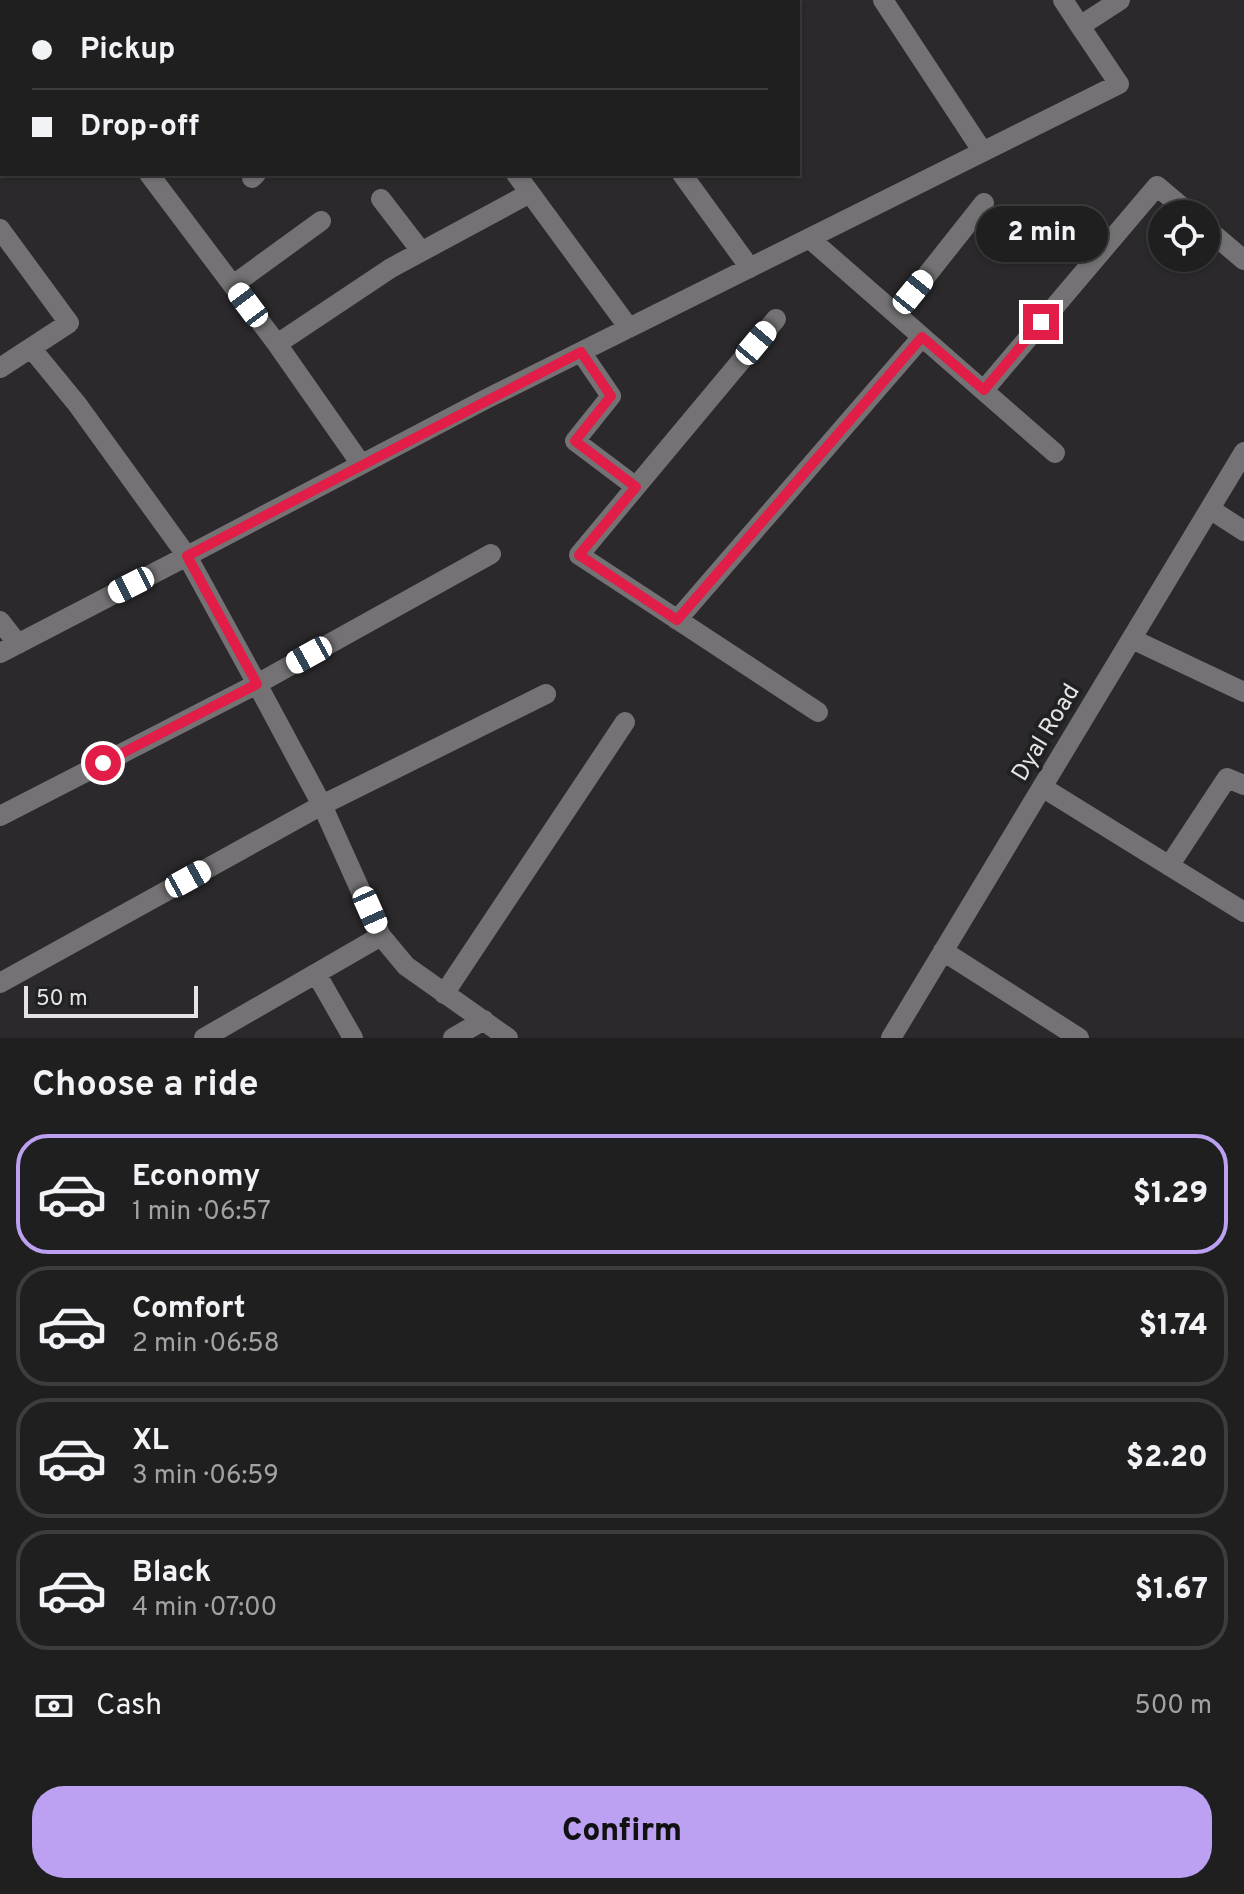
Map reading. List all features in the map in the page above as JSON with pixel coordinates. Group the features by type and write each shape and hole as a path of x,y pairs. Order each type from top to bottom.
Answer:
{"street":[{"path":"883,0 983,152"},
{"path":"0,621 9,648 581,352 1119,84 1063,0"},
{"path":"1080,26 1120,0"},
{"path":"151,176 277,344 361,464"},
{"path":"517,176 629,328"},
{"path":"683,176 750,268"},
{"path":"984,390 1157,186 1174,200"},
{"path":"277,344 391,268 530,193"},
{"path":"381,199 421,251"},
{"path":"896,314 984,203"},
{"path":"233,285 321,221"},
{"path":"0,229 69,323 0,368"},
{"path":"809,238 1055,453"},
{"path":"1220,240 1244,260"},
{"path":"776,319 579,555 818,712"},
{"path":"677,620 922,337"},
{"path":"31,348 77,404 187,556 322,805 381,936 406,966 508,1038"},
{"path":"581,352 611,396 575,441 636,487"},
{"name":"Dyal Road","path":"891,1038 1244,452"},
{"path":"1210,509 1244,531"},
{"path":"0,816 257,684 491,554"},
{"path":"1132,639 1244,692"},
{"path":"0,983 322,805 546,694"},
{"path":"444,994 625,722"},
{"path":"1169,866 1227,778 1244,785"},
{"path":"1042,787 1244,912"},
{"path":"214,1036 381,936"},
{"path":"943,951 1079,1038"},
{"path":"317,975 353,1038"},
{"path":"453,1038 484,1020"}],"route":[{"path":"103,763 257,684 187,556 581,352 611,396 575,441 636,487 579,555 677,620 922,337 984,390 1041,322"}]}
